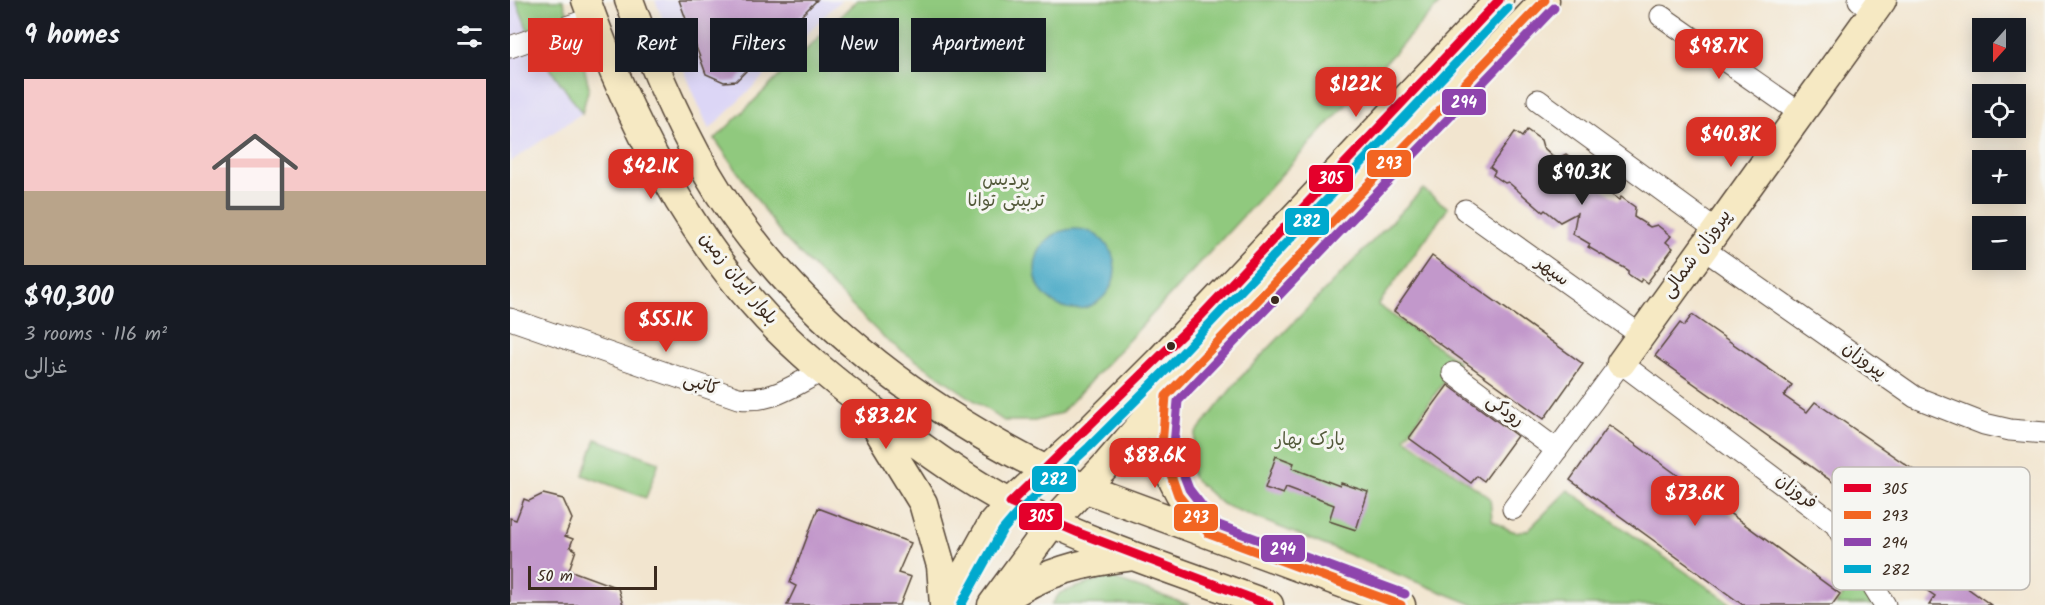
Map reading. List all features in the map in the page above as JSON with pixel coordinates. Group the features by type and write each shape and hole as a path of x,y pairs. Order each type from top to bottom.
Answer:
{"main road":[{"name":"بلوار ایران زمین","path":"629,0 675,114 720,193 784,278 855,346 926,401 1046,471 1084,488 1401,605"},
{"path":"946,605 992,524 1010,503 1160,360 1499,0"},
{"path":"994,605 1053,522 1166,396 1545,0"},
{"name":"پیروزان شمالی","path":"1621,363 1639,334 1800,113 1872,4"},
{"name":"بلوار ایران زمین","path":"589,9 639,131 686,215 754,304 822,371 952,468 1010,503 1136,555 1269,605"},
{"path":"1166,396 1162,446 1178,495 1209,534"},
{"path":"859,400 923,503 941,566 946,605"},
{"path":"994,605 1018,589 1046,576 1090,561 1136,555"}],"street":[{"path":"510,47 589,9"},
{"path":"1661,16 1800,113"},
{"name":"پیروزان","path":"1538,100 1709,239 1915,397 1984,424 2010,430 2045,433"},
{"name":"سپهر","path":"1466,210 1639,334"},
{"name":"کاتبی","path":"510,319 738,398 755,401 769,399 822,371"},
{"name":"پیروزان شمالی","path":"1514,509 1621,363"},
{"name":"فروزان","path":"1621,363 1832,522"},
{"name":"رودکی","path":"1453,373 1557,450"},
{"name":"فروزان","path":"1876,590 1885,605"}],"shaded area":[{"path":"510,0 516,0 528,31 528,72 553,72 582,113 510,162"},
{"path":"655,0 841,0 823,18 819,18 819,22 807,33 807,18 710,18 710,72 768,72 709,130 685,72 698,72 698,18 662,18"}],"green space":[{"path":"516,0 563,0 569,18 528,18 528,31"},
{"name":"پردیس تربیتی توانا","path":"857,0 1443,0 1061,413 1035,421 1004,421 885,339 783,237 715,139 783,72 807,72 807,49 819,37 819,72 899,72 899,18 839,18"},
{"path":"553,72 585,72 589,87 582,113"},
{"name":"پارک بهار","path":"1423,189 1448,208 1378,305 1458,361 1405,438 1490,498 1492,520 1505,528 1518,532 1528,530 1568,490 1733,605 1474,605 1222,504 1192,477 1190,456 1195,434 1240,378"},
{"path":"596,439 659,462 646,498 583,475"},
{"path":"1108,577 1189,605 1052,604 1060,593"},
{"path":"1847,590 1867,590 1875,605 1836,605"}],"water":[{"path":"1075,229 1090,232 1103,241 1112,254 1115,269 1112,284 1103,297 1090,306 1075,309 1060,306 1047,297 1038,284 1035,269 1038,254 1047,241 1060,232"}],"building":[{"path":"679,0 817,0 799,18 710,18 710,72 745,72 736,81 724,82 706,74 698,52 698,18 686,18"},
{"path":"1527,130 1541,140 1543,147 1556,159 1566,154 1580,164 1577,168 1591,178 1590,180 1619,200 1621,197 1635,207 1634,217 1650,227 1657,225 1671,236 1666,242 1673,248 1647,283 1642,279 1640,282 1628,274 1628,270 1588,247 1590,244 1573,234 1577,213 1560,222 1545,210 1543,212 1508,182 1505,183 1493,175 1495,171 1490,167 1515,132 1522,137"},
{"path":"1432,256 1583,364 1544,419 1394,311"},
{"path":"1692,315 1792,385 1784,396 1807,412 1815,402 1909,467 1832,467 1832,481 1655,356 1680,323 1684,326"},
{"path":"1448,385 1517,436 1484,481 1477,476 1471,483 1409,438"},
{"path":"1609,425 1840,594 1832,605 1743,605 1570,480"},
{"path":"1276,456 1294,463 1292,468 1340,486 1341,483 1368,492 1356,530 1329,521 1334,505 1286,487 1283,494 1265,488"},
{"path":"543,494 563,499 572,519 565,536 573,539 570,547 576,550 569,570 618,588 623,605 510,605 510,518 516,520 524,499 529,501"},
{"path":"818,508 911,543 898,573 911,577 900,605 787,605 796,586 790,583"},
{"path":"1926,590 1970,590 1991,605 1929,605 1935,596"}],"transit line":[{"name":"305","path":"1269,605 1079,533 1010,503 1198,319 1499,0"},
{"name":"293","path":"1401,605 1209,534 1178,495 1170,472 1162,446 1166,396 1545,0"},
{"name":"282","path":"961,605 1002,531 1019,511 1089,447 1168,368 1508,8"},
{"name":"294","path":"1405,594 1216,524 1189,489 1181,468 1174,445 1178,401 1554,8"}]}
